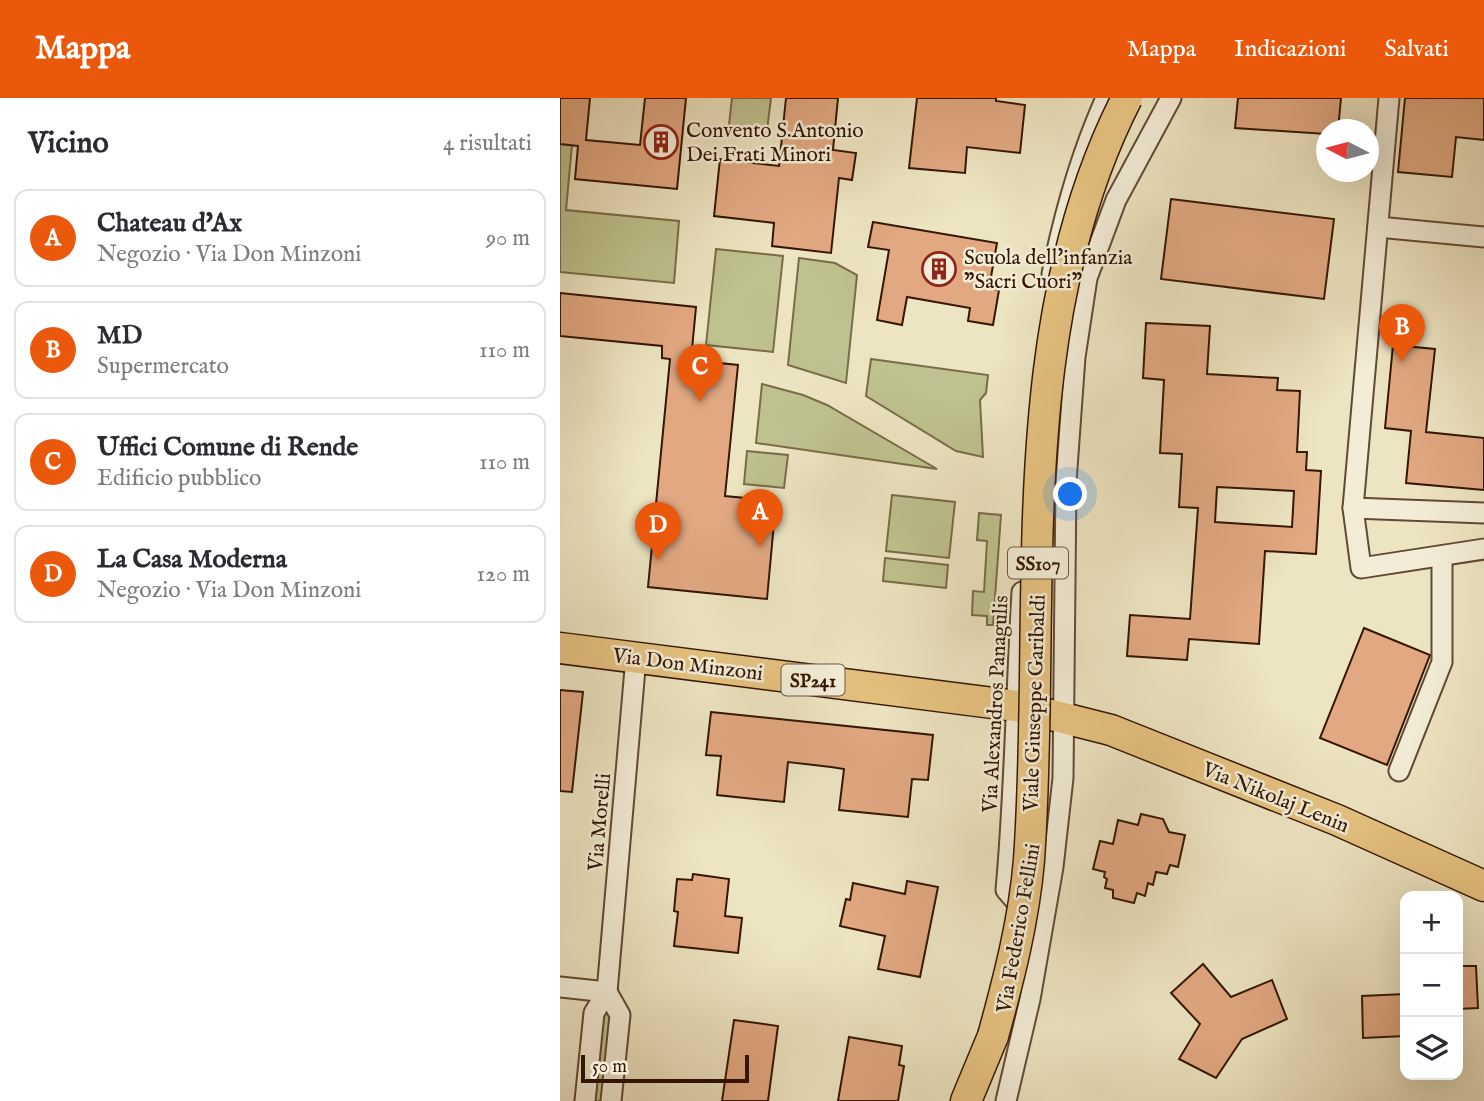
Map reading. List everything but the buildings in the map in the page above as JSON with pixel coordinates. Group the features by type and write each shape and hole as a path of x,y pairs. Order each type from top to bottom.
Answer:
{"main road":[{"name":"Viale Giuseppe Garibaldi","path":"966,1101 993,1036 1019,933 1029,861 1041,462 1048,363 1069,253 1108,135 1127,98"},
{"name":"Via Don Minzoni","path":"560,648 1016,706 1065,718"},
{"name":"Via Nikolaj Lenin","path":"1065,718 1111,730 1136,740 1337,821 1484,886"}],"street":[{"name":"Via Alexandros Panagulis","path":"1042,931 1006,890 1012,825 1016,706 1037,353 1061,227 1092,128 1106,98"},
{"path":"1065,718 1066,482 1075,357 1087,278 1116,200 1171,98"},
{"path":"1389,98 1353,508 1361,568 1484,550"},
{"path":"1378,227 1484,237"},
{"path":"1353,508 1484,513"},
{"path":"1399,771 1442,662 1442,556"},
{"name":"Via Morelli","path":"585,1101 594,1013 607,992 636,657"},
{"name":"Via Federico Fellini","path":"1006,1101 1030,999 1053,867 1063,778 1065,718"},
{"path":"560,988 607,992"},
{"name":"Via Morelli","path":"607,992 620,1015 611,1101"}],"green space":[{"path":"732,98 771,98 766,138 728,134"},
{"path":"560,144 572,145 566,210 679,221 674,283 560,272"},
{"path":"716,249 783,256 773,352 706,345"},
{"path":"799,258 835,263 857,275 846,383 788,365"},
{"path":"871,359 988,375 986,393 980,400 983,457 956,451 866,396"},
{"path":"762,384 803,395 827,405 937,469 756,443"},
{"path":"747,451 788,455 784,488 744,484"},
{"path":"892,495 955,502 949,558 886,551"},
{"path":"979,513 1001,515 993,625 987,625 987,616 972,615 973,591 984,592 987,541 977,540"},
{"path":"885,558 948,565 946,588 883,581"},
{"path":"602,1013 611,1014 602,1101 592,1101"}],"place":[{"name":"Convento S.Antonio Dei Frati Minori","path":"661,142"},
{"name":"Scuola dell'infanzia \"Sacri Cuori\"","path":"939,269"},
{"name":"MD","path":"1402,362"},
{"name":"Uffici Comune di Rende","path":"700,402"},
{"name":"Chateau d'Ax","path":"760,547"},
{"name":"La Casa Moderna","path":"658,560"}]}
